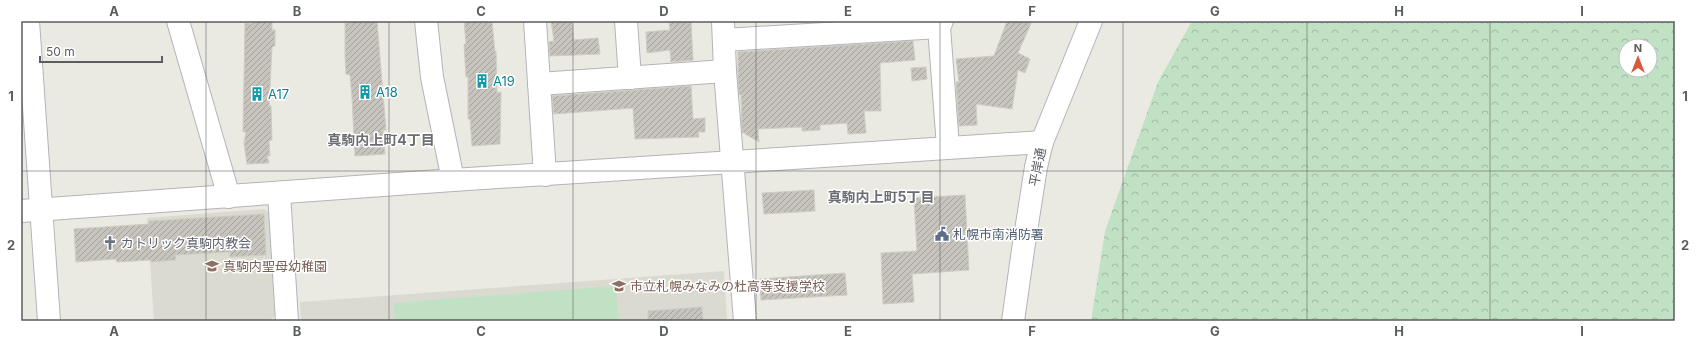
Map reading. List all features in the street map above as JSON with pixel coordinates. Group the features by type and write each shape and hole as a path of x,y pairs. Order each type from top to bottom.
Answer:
{"street":[{"path":"28,21 31,210 49,321"},
{"path":"178,21 229,197"},
{"path":"426,21 432,77 453,180"},
{"path":"535,21 546,175"},
{"path":"626,21 630,78"},
{"name":"平岸通","path":"1013,321 1036,167 1042,142 1091,21"},
{"path":"744,321 725,71 724,31 940,24 948,147"},
{"path":"540,84 725,71"},
{"path":"31,210 453,180 1042,142"},
{"path":"279,193 287,321"}],"shaded area":[{"name":"真駒内聖母幼稚園","path":"264,209 270,213 276,314 271,320 154,321 147,218"},
{"name":"市立札幌みなみの杜高等支援学校","path":"724,271 727,321 301,321 300,302"}],"green space":[{"path":"1192,21 1675,21 1675,321 1091,321 1105,231 1158,82"},
{"path":"616,286 619,321 395,321 394,303"}],"building":[{"name":"A17","path":"252,21 272,21 272,30 275,30 275,46 272,47 269,106 271,106 272,140 269,141 270,156 267,156 269,163 247,164 244,143 246,132 243,132 245,23 252,24"},
{"name":"A18","path":"350,21 377,21 386,130 383,130 385,154 355,156 350,75 346,74 345,57 345,23 350,23"},
{"name":"A19","path":"464,21 492,21 495,52 496,51 497,93 501,92 500,144 472,146 470,119 468,119 468,77 466,77"},
{"path":"551,21 572,21 574,40 598,38 600,54 550,56 549,42 554,41"},
{"path":"669,21 691,21 693,60 671,62 670,50 647,53 646,32 670,30"},
{"path":"1007,21 1032,21 1018,53 1030,59 1025,73 1018,70 1012,109 976,104 977,125 959,126 956,82 959,82 956,59 994,56"},
{"path":"913,41 915,60 880,63 881,111 864,111 866,133 848,134 847,123 820,125 820,130 802,131 802,127 758,129 759,142 742,132 741,94 739,95 738,78 738,52"},
{"path":"926,67 927,79 912,81 911,68"},
{"path":"691,86 693,119 705,118 705,132 698,132 699,137 635,139 633,108 554,114 552,96"},
{"path":"814,190 815,211 764,214 762,193"},
{"name":"札幌市南消防署","path":"965,195 969,270 912,274 914,302 883,304 881,253 917,251 914,198"},
{"path":"264,214 266,255 230,257 230,252 175,255 176,260 151,262 151,260 117,262 116,259 76,262 74,229 149,224 149,221"},
{"path":"845,273 847,295 761,300 760,279"},
{"path":"702,307 703,321 648,321 648,311"}],"place":[{"name":"A19","path":"482,81"},
{"name":"A18","path":"365,92"},
{"name":"A17","path":"257,94"},
{"name":"札幌市南消防署","path":"942,234"},
{"name":"カトリック真駒内教会","path":"110,243"},
{"name":"真駒内聖母幼稚園","path":"212,266"},
{"name":"市立札幌みなみの杜高等支援学校","path":"619,286"}],"district":[{"name":"真駒内上町4丁目","path":"381,140"},
{"name":"真駒内上町5丁目","path":"881,197"}]}
